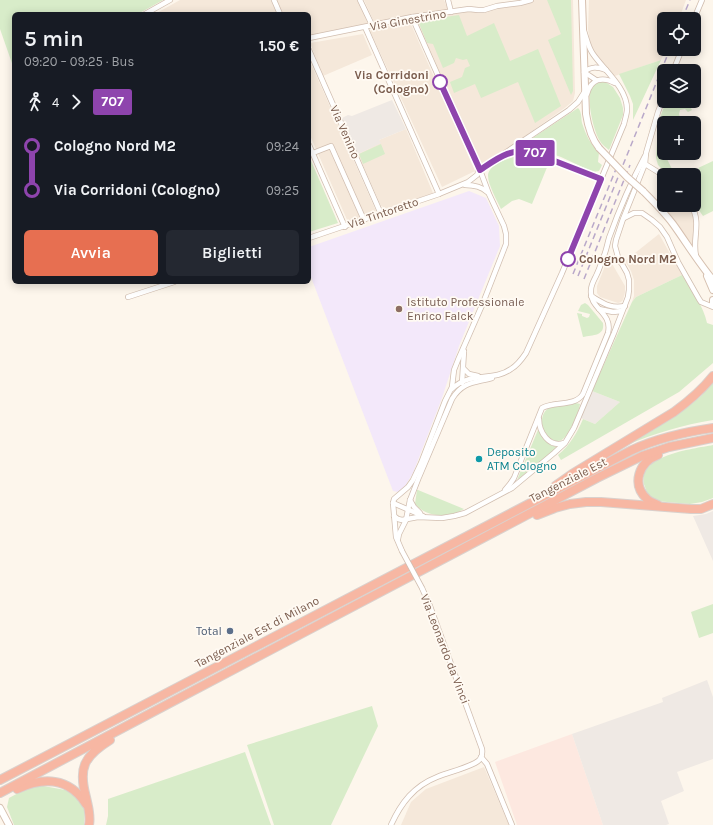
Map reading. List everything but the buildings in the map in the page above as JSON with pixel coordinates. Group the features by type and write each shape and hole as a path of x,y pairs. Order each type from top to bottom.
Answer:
{"highway":[{"path":"526,506 572,474 674,412 697,394 713,376"},
{"name":"Tangenziale Est","path":"526,506 640,446 682,433 713,428"},
{"path":"663,507 651,502 646,498 640,489 638,482 639,474 646,463 656,456 713,440"},
{"name":"Tangenziale Est","path":"440,560 642,456 669,447 713,440"},
{"path":"440,560 542,513 565,505 586,502 601,502 696,509 713,504"},
{"name":"Tangenziale Est di Milano","path":"0,780 526,506"},
{"name":"Tangenziale Est di Milano","path":"0,793 440,560"},
{"path":"90,825 89,810 82,784 82,776 85,765 90,756 102,745 135,726 168,704"},
{"path":"0,798 28,785 43,782 57,782 68,786 76,792 89,810"}],"street":[{"path":"149,12 170,0"},
{"path":"274,0 279,12"},
{"path":"360,0 372,25"},
{"path":"448,0 451,12"},
{"name":"Via Ginestrino","path":"311,38 412,18 469,9 484,10 530,0"},
{"path":"582,0 585,101 588,126 592,138 599,148 665,215 713,280"},
{"path":"697,12 702,0"},
{"path":"412,18 480,170 506,234 506,244 483,303 454,370 451,390 421,464 408,487 394,500 393,503 426,517"},
{"path":"365,27 439,194"},
{"path":"399,545 399,534 406,520 410,500 453,396 460,388 468,384 501,375 511,370 526,352 562,273 624,124 627,113 627,104 624,96 590,49 583,27"},
{"name":"Via Venino","path":"311,55 381,214"},
{"path":"584,72 594,67 606,70"},
{"path":"584,72 596,80"},
{"path":"585,101 589,86 596,80 606,79 616,84"},
{"name":"Via Tintoretto","path":"311,237 439,194 459,185 569,110 578,102 585,91"},
{"path":"394,516 398,519 406,520 418,517 442,518 465,513 512,488 565,443 574,428 586,401 629,294 627,275 617,254 615,242 629,205 660,108"},
{"path":"313,153 331,146 364,220"},
{"path":"311,149 345,227"},
{"name":"Via Tintoretto","path":"496,159 505,154 514,152 530,152 601,179"},
{"path":"642,164 657,171"},
{"path":"501,494 512,482 543,407 575,401 583,396 609,330 608,320 594,302 591,290 592,286 634,176 642,164"},
{"path":"459,185 477,186 484,189 489,194"},
{"path":"626,196 629,205 632,208 652,220 664,231 678,262 699,299 702,302 713,306 713,300"},
{"path":"695,212 696,258"},
{"path":"623,219 634,213 642,213"},
{"path":"601,264 609,258 614,258 620,262"},
{"path":"701,264 713,290"},
{"path":"128,297 168,284"},
{"path":"592,296 611,306 625,306"},
{"path":"599,309 613,312 622,311"},
{"path":"460,388 462,382 464,347"},
{"path":"463,368 469,374 479,377"},
{"path":"451,390 462,382 479,377 500,374 511,370"},
{"path":"454,376 456,380 468,384"},
{"path":"541,410 539,422 543,434 554,443 565,443"},
{"path":"410,500 414,507 426,517"},
{"name":"Via Leonardo da Vinci","path":"393,503 396,536 399,545 430,606 481,746 483,753 481,757"},
{"path":"391,825 396,813 404,801 412,793 424,784 437,778 473,765 481,757 487,764 512,825"},
{"path":"2,810 9,825"}],"shaded area":[{"path":"180,0 271,0 276,12 159,12"},
{"path":"276,0 358,0 368,24 311,36 311,12 281,12"},
{"path":"364,0 444,0 448,10 374,22"},
{"path":"535,0 573,0 575,93 573,101 480,168 413,18 524,3"},
{"path":"589,0 686,0 682,12 657,12 657,56 663,56 661,60 612,77 594,54 590,44 588,29"},
{"path":"410,22 475,171 442,187 370,31 373,28"},
{"path":"363,34 372,55 323,76 311,43"},
{"path":"311,64 376,211 348,222 311,138"},
{"path":"392,100 406,129 379,140 381,143 358,154 342,118 348,115 352,116"},
{"path":"406,129 433,193 388,209 381,206 358,154 380,143 379,140"},
{"name":"Istituto Professionale Enrico Falck","path":"469,191 486,198 499,226 500,246 459,346 442,398 413,473 405,486 398,492 393,491 311,277 311,246"},
{"path":"692,212 695,221 694,245 692,245 669,213"},
{"path":"659,234 682,275 636,297 632,302 634,296 634,280 625,261"},
{"path":"611,262 625,286 623,300 618,303 600,297 597,293 597,286 605,266"},
{"path":"592,391 620,402 595,424 581,418"},
{"path":"713,511 713,561 693,516 706,514"},
{"path":"707,680 713,697 713,759 677,772 684,791 661,801 669,824 603,825 572,734 663,702 662,698"},
{"path":"572,734 603,825 517,825 495,762"},
{"path":"484,767 509,825 401,825 411,802 426,789"}],"green space":[{"path":"0,0 163,0 142,12 12,12 12,63 0,29"},
{"path":"547,0 571,0 573,91 571,95 548,40 561,34"},
{"path":"459,15 467,36 494,23 510,61 538,49 561,106 535,123 518,82 481,98 475,84 454,93 450,82 462,77 465,68 470,66 467,59 463,60 456,58 454,63 443,68 433,44 427,43 418,21"},
{"path":"661,60 659,64 657,64 657,69 633,120 633,104 619,74"},
{"path":"604,81 613,87 620,98 623,108 623,115 609,150 602,144 595,131 589,100 592,87"},
{"path":"578,108 587,135 593,146 599,152 598,162 602,165 599,171 593,172 561,157 529,146 519,147"},
{"path":"663,108 691,108 692,110 688,112 685,109 680,110 680,116 661,116"},
{"path":"657,140 657,160 668,160 672,168 661,168 658,165 656,158"},
{"path":"381,144 385,154 363,164 359,154"},
{"path":"518,156 528,156 548,165 532,204 519,199 512,201 501,209 489,183 489,172 491,168 500,162"},
{"path":"311,161 338,223 311,231"},
{"path":"713,161 713,211 703,216 700,212 701,168 698,168"},
{"path":"682,275 700,304 707,323 713,325 713,363 679,392 561,460 558,455 573,438 583,419 595,424 620,402 592,391 632,302 636,297"},
{"path":"585,303 603,323 603,327 598,334 583,337 577,313 582,314 582,316 587,318 589,317 590,314 578,311 581,305"},
{"path":"713,382 713,420 669,430 627,445 688,407 701,396"},
{"path":"576,403 580,404 579,408 568,433 562,440 556,441 551,439 543,429 542,420 544,413 547,409 553,406"},
{"path":"538,430 549,444 558,448 517,480"},
{"path":"713,445 713,498 690,504 656,501 650,497 645,487 644,476 648,468 656,461 680,452"},
{"path":"417,490 464,509 445,515 426,512 415,504"},
{"path":"713,604 713,633 699,638 691,612"},
{"path":"372,706 378,726 331,825 274,825 247,745"},
{"path":"245,752 271,825 106,825 108,816 108,799"},
{"path":"38,785 71,791 80,799 85,809 84,825 14,825 7,807 9,798"}],"railway":[{"path":"685,12 690,0"},
{"path":"578,276 667,56"},
{"path":"584,279 630,165"},
{"path":"573,274 616,169"}],"bus line":[{"name":"707","path":"440,82 480,170 505,154 527,152 534,153 601,179 568,259"}],"place":[{"name":"Via Corridoni (Cologno)","path":"440,82"},
{"name":"Cologno Nord M2","path":"568,259"},
{"name":"Istituto Professionale Enrico Falck","path":"399,309"},
{"name":"Deposito ATM Cologno","path":"479,459"},
{"name":"Total","path":"230,631"}]}
